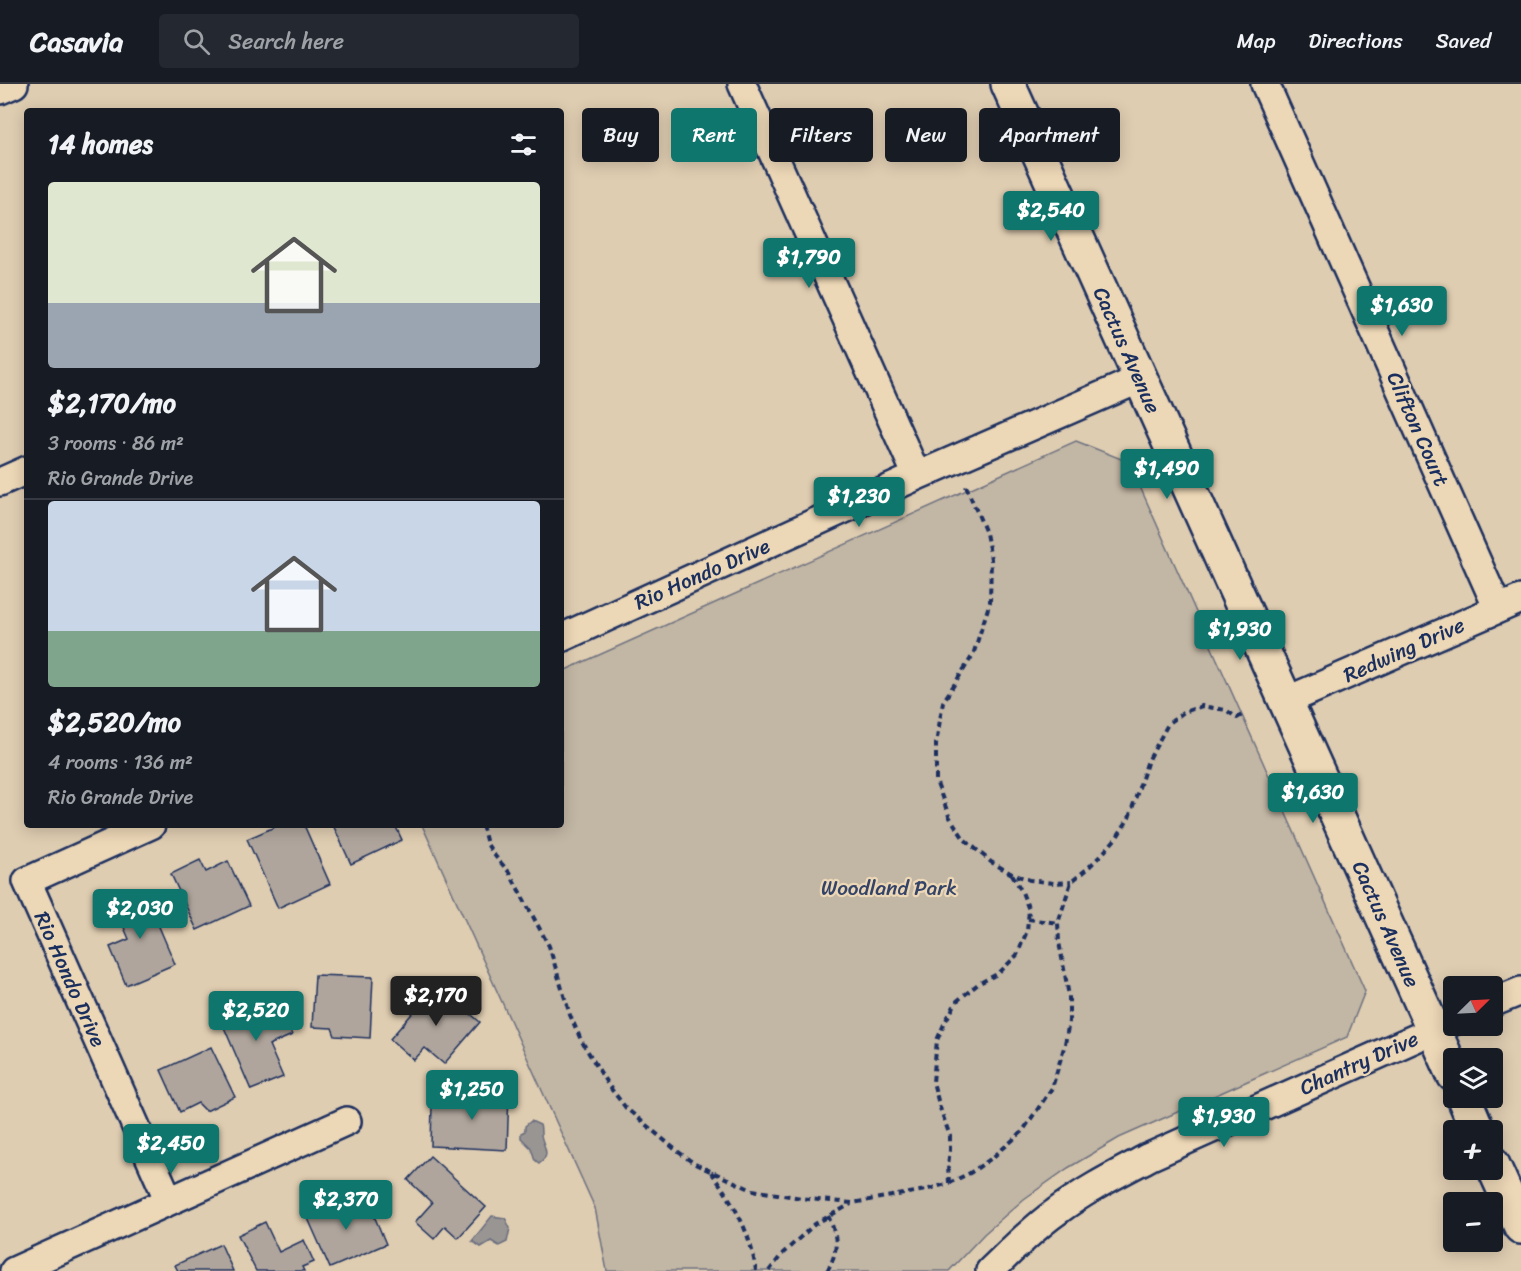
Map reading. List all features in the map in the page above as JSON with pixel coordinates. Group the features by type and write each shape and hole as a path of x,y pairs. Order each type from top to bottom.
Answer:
{"main road":[{"name":"Cactus Avenue","path":"1008,84 1286,701 1443,1025"},
{"path":"1500,1180 1521,1227"}],"street":[{"path":"0,90 14,84"},
{"path":"742,84 917,476"},
{"name":"Clifton Court","path":"1266,84 1510,604"},
{"name":"Rio Hondo Drive","path":"564,638 917,476 1140,379"},
{"path":"0,482 24,471"},
{"name":"Redwing Drive","path":"1286,701 1510,604"},
{"name":"Rio Hondo Drive","path":"144,828 27,881 169,1201"},
{"path":"1503,998 1521,991"},
{"name":"Chantry Drive","path":"990,1271 1055,1212 1102,1182 1149,1157 1443,1025"},
{"path":"14,1271 347,1121"}],"path":[{"path":"966,486 986,533 991,559 990,602 973,655 943,702 936,744 936,781 949,816 964,838 991,862 1012,874 1030,880 1054,883 1071,882"},
{"path":"483,828 486,844 509,872 549,946 580,1040 608,1085 626,1108 695,1164 752,1190 852,1203 926,1190 949,1183 970,1173 992,1158 1022,1132 1052,1088 1065,1044 1069,1021 1069,996 1059,942 1058,923 1071,882 1104,852 1129,818 1147,763 1168,724 1184,712 1202,706 1226,710 1237,718 1245,713"},
{"path":"949,1183 950,1136 933,1082 937,1040 957,1001 978,984 999,973 1017,955 1027,931 1029,910 1012,874"},
{"path":"1028,919 1058,923"},
{"path":"710,1171 723,1188 741,1220 750,1240 756,1271"},
{"path":"769,1271 789,1247 815,1224 852,1203"},
{"path":"827,1271 832,1263 836,1247 834,1229 828,1216"}],"green space":[{"name":"Woodland Park","path":"1076,441 1129,462 1365,991 1347,1037 1119,1138 1068,1168 1024,1199 984,1234 949,1271 607,1271 595,1208 423,828 564,828 564,671"}],"shaded area":[{"path":"531,1121 540,1125 546,1150 545,1157 539,1163 535,1160 531,1148 521,1138 525,1126"},
{"path":"492,1216 505,1218 510,1228 507,1242 499,1246 491,1241 481,1247 472,1241"}],"building":[{"path":"272,828 305,828 330,884 278,908 247,839"},
{"path":"334,828 396,828 402,840 351,864"},
{"path":"200,860 206,872 228,861 249,906 197,930 171,874"},
{"path":"143,889 175,964 126,985 110,947 129,939 113,902"},
{"path":"315,975 373,977 370,1038 335,1036 332,1028 312,1027"},
{"path":"437,985 480,1022 444,1064 425,1048 414,1060 390,1039"},
{"path":"261,1001 268,1018 282,1012 292,1035 269,1045 283,1077 251,1090 220,1018"},
{"path":"211,1047 235,1097 206,1111 198,1103 180,1112 161,1070"},
{"path":"457,1090 509,1092 507,1150 431,1146 432,1105 456,1106"},
{"path":"430,1156 486,1207 458,1238 445,1226 434,1239 415,1222 432,1203 408,1180"},
{"path":"343,1198 347,1208 367,1199 386,1244 330,1268 306,1214"},
{"path":"265,1222 279,1252 304,1240 314,1262 302,1267 304,1271 256,1271 238,1235"},
{"path":"221,1244 233,1271 178,1271 175,1265"}]}
